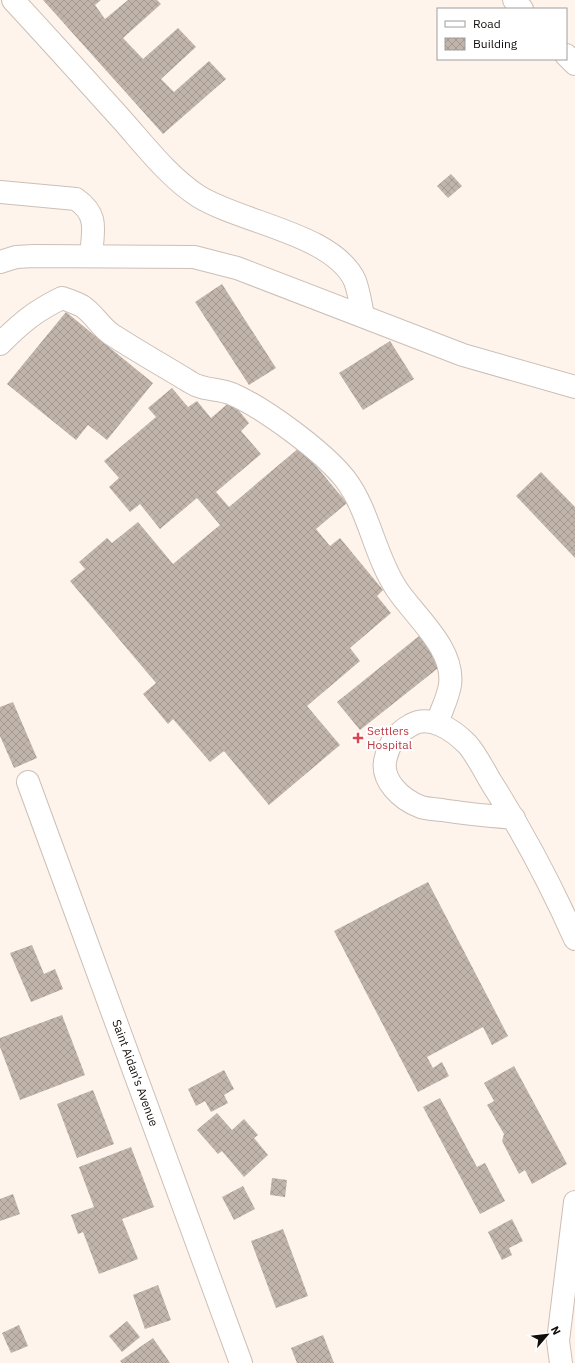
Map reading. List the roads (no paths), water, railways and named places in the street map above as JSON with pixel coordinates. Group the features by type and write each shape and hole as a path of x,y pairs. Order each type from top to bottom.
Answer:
{"street":[{"path":"13,0 158,161 198,196 219,207 312,242 332,253 346,267 355,281 363,316"},
{"path":"514,0 521,8"},
{"path":"567,56 575,64"},
{"path":"0,192 76,199 86,206 92,215 93,225 91,256"},
{"path":"0,262 16,257 194,257 237,268 464,355 575,387"},
{"path":"0,344 22,322 42,308 62,298 82,306 110,333 193,384 214,391 230,393 270,416 321,455 348,485 358,501 380,560 396,589 437,643 450,665 450,685 437,723"},
{"path":"514,818 421,807 398,793 391,785 386,774 385,760 388,748 395,738 406,728 418,721 437,723 452,732 468,745 514,818 561,907 575,939"},
{"name":"Saint Aidan's Avenue","path":"28,782 242,1363"},
{"path":"561,1363 558,1341 575,1202"}],"place":[{"name":"Settlers Hospital","path":"358,738"}]}
